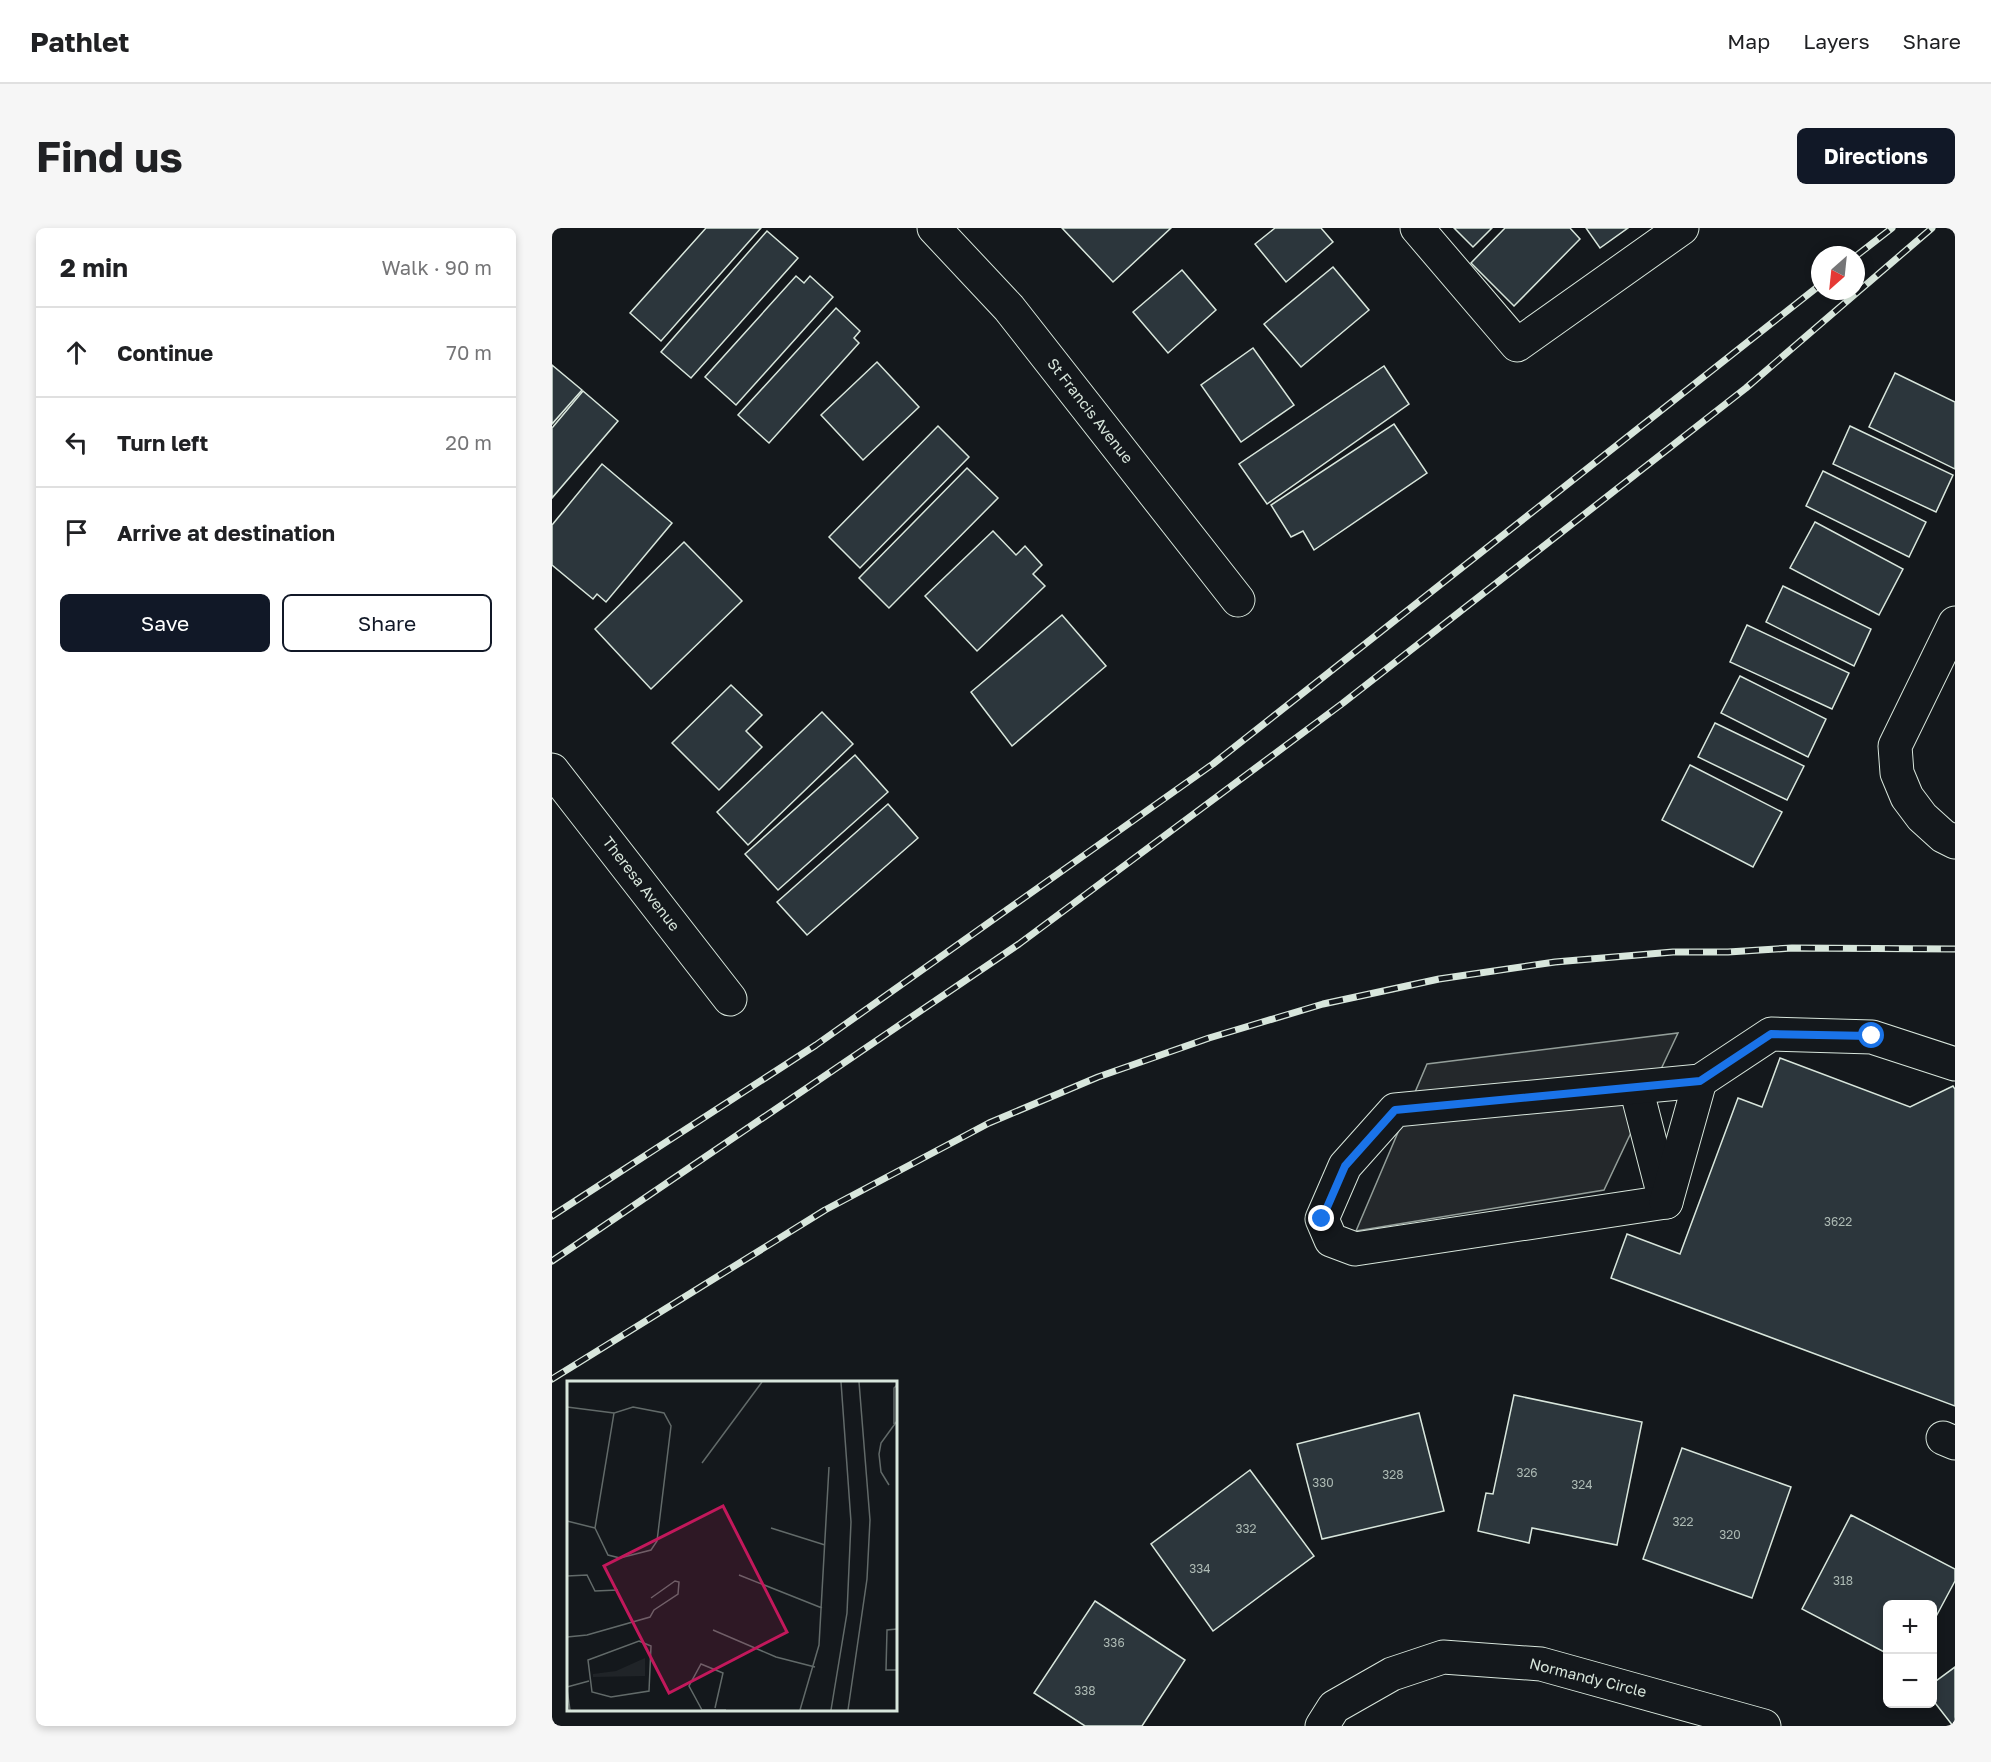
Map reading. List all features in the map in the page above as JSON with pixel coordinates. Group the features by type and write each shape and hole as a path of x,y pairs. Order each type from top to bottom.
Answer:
{"street":[{"name":"St Francis Avenue","path":"934,228 1009,308 1238,600"},
{"path":"1417,228 1517,345 1682,228"},
{"path":"1955,623 1895,746 1897,773 1907,797 1922,817 1943,836 1955,842"},
{"name":"Theresa Avenue","path":"552,770 730,999"},
{"path":"1666,1202 1355,1249 1331,1240 1322,1219 1345,1166 1395,1110 1700,1081 1771,1034 1872,1036 1955,1064"},
{"path":"1666,1202 1700,1081"},
{"path":"1636,1088 1666,1202"},
{"name":"Normandy Circle","path":"1322,1726 1334,1707 1392,1674 1443,1657 1541,1664 1764,1726"}],"shaded area":[{"path":"1678,1033 1604,1190 1356,1231 1427,1064"}],"building":[{"path":"706,228 761,228 661,341 630,313"},
{"path":"1062,228 1171,228 1113,282"},
{"path":"1275,228 1321,228 1333,242 1286,282 1255,244"},
{"path":"1454,228 1492,228 1473,247"},
{"path":"1505,228 1570,228 1580,239 1514,306 1471,263"},
{"path":"1586,228 1628,228 1600,248"},
{"path":"767,231 798,258 691,378 661,352"},
{"path":"1333,267 1369,310 1301,367 1264,324"},
{"path":"1182,270 1216,310 1168,353 1133,312"},
{"path":"796,276 804,283 810,276 833,297 736,405 705,377"},
{"path":"836,308 860,331 854,338 859,343 769,443 738,415"},
{"path":"1253,348 1294,405 1241,442 1201,385"},
{"path":"877,362 919,407 863,460 821,415"},
{"path":"552,365 582,390 552,424"},
{"path":"1384,366 1409,404 1267,504 1239,464"},
{"path":"1895,373 1955,402 1955,469 1869,427"},
{"path":"583,391 618,421 552,498 552,428"},
{"path":"1394,424 1427,473 1314,550 1303,531 1291,537 1271,505"},
{"path":"938,426 969,457 860,568 829,537"},
{"path":"1850,426 1953,475 1936,512 1833,464"},
{"path":"602,464 672,523 606,602 597,594 593,599 552,565 552,525"},
{"path":"967,468 998,498 889,608 859,578"},
{"path":"1823,471 1926,522 1909,557 1806,506"},
{"path":"1815,522 1903,569 1879,615 1790,568"},
{"path":"993,531 1016,555 1025,546 1042,565 1033,574 1045,586 977,651 925,596"},
{"path":"684,542 742,601 651,689 595,629"},
{"path":"1783,586 1871,629 1854,666 1766,622"},
{"path":"1062,615 1106,666 1012,746 971,692"},
{"path":"1747,625 1849,673 1832,709 1730,662"},
{"path":"1740,676 1826,719 1808,757 1721,713"},
{"path":"731,685 762,715 746,731 762,747 719,790 672,743"},
{"path":"822,712 853,744 748,845 717,812"},
{"path":"1715,723 1804,766 1787,800 1698,757"},
{"path":"855,755 888,792 778,890 745,854"},
{"path":"1690,765 1782,812 1753,867 1662,820"},
{"path":"888,804 918,838 807,935 777,902"},
{"path":"1780,1058 1910,1107 1953,1086 1955,1089 1955,1406 1611,1278 1627,1234 1680,1254 1738,1098 1762,1107"},
{"path":"1514,1395 1642,1422 1617,1545 1532,1528 1529,1543 1478,1531 1486,1493 1493,1494"},
{"path":"1419,1413 1444,1511 1322,1539 1297,1444"},
{"path":"1682,1448 1791,1487 1752,1598 1643,1559"},
{"path":"1250,1470 1314,1556 1213,1631 1151,1544"},
{"path":"1851,1515 1955,1569 1955,1581 1937,1615 1937,1600 1883,1600 1883,1651 1802,1609"},
{"path":"1095,1601 1185,1660 1142,1726 1085,1726 1034,1693"},
{"path":"1955,1667 1955,1726 1937,1705 1937,1680"}],"railway":[{"path":"1865,249 1892,228"},
{"path":"552,1261 1019,944 1343,703 1746,388 1932,228"},
{"path":"552,1216 816,1045 1213,764 1811,292"},
{"path":"552,1379 825,1210 989,1123 1098,1077 1209,1038 1323,1004 1439,979 1555,962 1673,952 1728,952 1792,948 1955,949"}],"route":[{"path":"1322,1219 1345,1166 1395,1110 1700,1081 1771,1034 1872,1036"}]}
